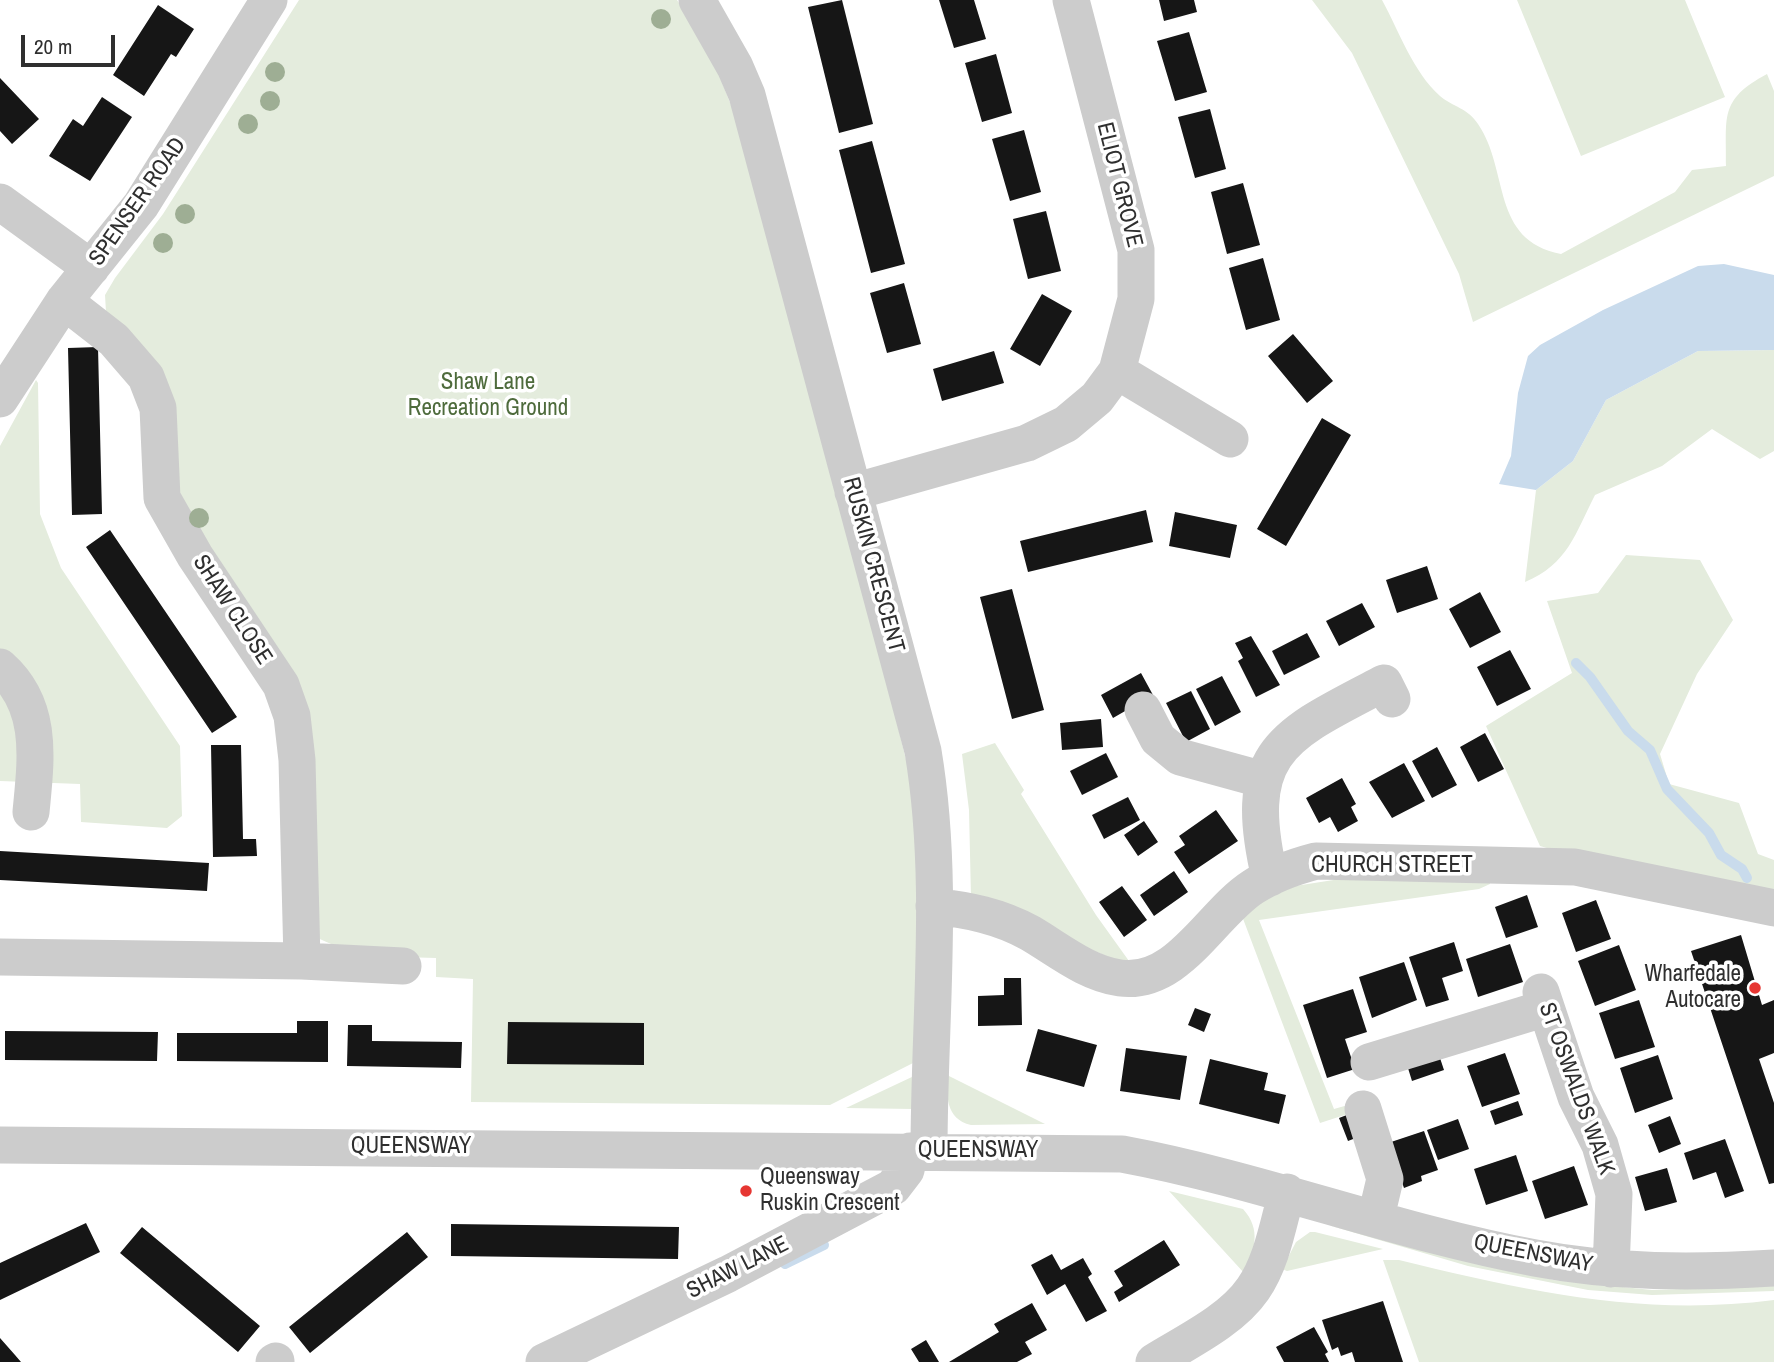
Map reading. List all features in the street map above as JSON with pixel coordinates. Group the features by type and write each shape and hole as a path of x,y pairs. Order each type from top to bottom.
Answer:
{"street":[{"name":"SPENSER ROAD","path":"0,399 64,301 141,205 268,0"},
{"name":"RUSKIN CRESCENT","path":"697,0 735,67 747,95 923,751 930,793 934,906 920,1151"},
{"name":"ELIOT GROVE","path":"853,492 1027,443 1066,424 1097,398 1117,371 1136,299 1136,250 1071,0"},
{"path":"0,202 92,268"},
{"name":"SHAW CLOSE","path":"64,301 114,340 146,377 158,408 162,498 195,556 281,685 292,716 298,760 302,961"},
{"path":"1117,371 1230,439"},
{"path":"0,667 23,694 33,717 36,758 31,812"},
{"path":"1270,878 1260,817 1264,779 1275,754 1305,724 1384,683 1392,699"},
{"path":"1143,710 1158,739 1180,757 1264,779"},
{"name":"CHURCH STREET","path":"934,906 991,915 1030,933 1091,970 1122,978 1154,973 1182,955 1251,888 1288,869 1316,861 1575,867 1774,908"},
{"path":"0,957 302,961 403,966"},
{"name":"ST OSWALDS WALK","path":"1369,1062 1543,1000 1576,1097 1600,1145 1614,1194 1611,1269"},
{"path":"1363,1109 1385,1179 1376,1217"},
{"name":"QUEENSWAY","path":"0,1145 1122,1154 1193,1168 1534,1258 1611,1269 1692,1271 1774,1268"},
{"name":"SHAW LANE","path":"544,1362 728,1274 893,1187 920,1151"},
{"path":"1154,1362 1220,1320 1253,1289 1271,1249 1287,1192"}],"green space":[{"name":"Shaw Lane Recreation Ground","path":"299,0 677,0 707,45 733,110 841,497 918,808 917,1061 830,1105 471,1102 473,979 436,977 436,958 371,954 325,942 310,934 313,794 210,548 178,493 106,312 105,295 163,214"},
{"path":"1312,0 1382,0 1414,63 1430,86 1445,100 1470,114 1478,124 1488,143 1512,219 1523,234 1538,246 1561,254 1675,192 1692,170 1726,166 1728,112 1740,93 1767,74 1774,91 1774,176 1473,322 1459,274 1352,53"},
{"path":"1517,0 1685,0 1725,97 1581,156"},
{"path":"1774,350 1774,451 1760,459 1712,429 1662,466 1595,495 1561,557 1540,575 1525,582 1536,490 1573,461 1606,400 1698,351"},
{"path":"36,380 40,514 61,568 180,746 182,816 167,828 81,822 80,784 0,781 0,446"},
{"path":"1626,555 1700,560 1733,620 1697,674 1660,754 1669,784 1739,803 1758,854 1774,860 1774,894 1581,858 1540,846 1486,726 1572,673 1547,601 1598,593"},
{"path":"995,743 1024,790 1021,794 1096,915 1134,968 971,898 969,810 962,754"},
{"path":"1359,876 1489,876 1490,884 1479,889 1259,920 1334,1109 1355,1103 1357,1111 1320,1123 1242,916 1276,889"},
{"path":"947,1075 1045,1124 971,1125 963,1122 956,1117 949,1105"},
{"path":"914,1076 913,1109 846,1108"},
{"path":"1169,1191 1243,1209 1253,1225 1254,1232 1253,1248 1245,1274"},
{"path":"1328,1225 1554,1280 1652,1290 1774,1286 1774,1291 1652,1295 1588,1290 1468,1266"},
{"path":"1310,1232 1383,1249 1287,1271 1282,1269 1296,1242"},
{"path":"1383,1260 1399,1260 1539,1291 1631,1303 1678,1305 1774,1300 1774,1362 1419,1362"}],"water":[{"path":"1724,264 1774,275 1774,350 1698,351 1606,400 1573,461 1536,490 1499,484 1511,456 1518,393 1528,356 1540,345 1603,310 1698,266"}],"building":[{"path":"842,0 873,124 839,133 808,7"},
{"path":"939,0 974,0 986,39 954,48"},
{"path":"1159,0 1194,0 1197,12 1164,21"},
{"path":"158,5 194,29 176,57 171,54 144,96 113,75"},
{"path":"1189,32 1207,92 1175,101 1157,41"},
{"path":"996,54 1012,113 982,122 965,63"},
{"path":"0,78 39,119 12,144 0,131"},
{"path":"102,97 132,117 90,181 49,156 73,119 83,126"},
{"path":"1210,109 1226,169 1195,178 1178,117"},
{"path":"1024,130 1041,192 1010,201 992,139"},
{"path":"872,141 905,264 871,273 839,150"},
{"path":"1243,183 1260,245 1227,254 1211,192"},
{"path":"1046,211 1061,271 1028,279 1013,219"},
{"path":"1263,258 1280,320 1246,330 1229,268"},
{"path":"904,283 921,344 887,353 870,293"},
{"path":"1042,294 1072,311 1040,366 1010,349"},
{"path":"1293,334 1333,381 1307,403 1268,356"},
{"path":"98,347 102,514 72,515 68,348"},
{"path":"994,351 1004,383 942,401 933,369"},
{"path":"1322,418 1351,435 1286,546 1257,529"},
{"path":"1146,510 1153,542 1028,572 1020,541"},
{"path":"1175,512 1237,525 1230,558 1169,546"},
{"path":"110,530 237,717 212,733 86,547"},
{"path":"1427,566 1438,599 1397,613 1386,580"},
{"path":"1012,589 1044,710 1012,719 980,597"},
{"path":"1480,592 1501,632 1470,648 1449,609"},
{"path":"1362,603 1375,627 1339,646 1326,621"},
{"path":"1307,633 1320,657 1284,675 1272,651"},
{"path":"1251,636 1280,685 1256,697 1238,661 1243,658 1235,643"},
{"path":"1510,650 1531,689 1497,706 1477,667"},
{"path":"1141,673 1153,695 1113,718 1101,695"},
{"path":"1222,676 1241,712 1215,726 1196,689"},
{"path":"1191,691 1210,729 1186,742 1166,703"},
{"path":"1101,719 1103,747 1062,750 1060,723"},
{"path":"1485,733 1504,769 1478,782 1460,747"},
{"path":"211,745 241,745 243,839 256,839 257,856 213,857"},
{"path":"1437,747 1457,785 1432,798 1412,761"},
{"path":"1106,753 1118,777 1082,795 1070,771"},
{"path":"1404,763 1425,801 1392,818 1369,782"},
{"path":"1342,778 1356,804 1351,807 1358,821 1338,832 1330,817 1319,823 1306,798"},
{"path":"1128,797 1140,820 1104,839 1092,815"},
{"path":"1216,810 1238,841 1189,874 1174,852 1185,845 1179,836"},
{"path":"1144,821 1158,842 1138,856 1124,835"},
{"path":"0,851 209,863 207,891 0,880"},
{"path":"1174,871 1188,892 1154,916 1140,895"},
{"path":"1122,886 1147,920 1124,937 1099,902"},
{"path":"1527,895 1538,927 1506,938 1495,907"},
{"path":"1596,900 1611,939 1576,952 1562,913"},
{"path":"1741,935 1762,1005 1774,1000 1774,1053 1759,1059 1774,1103 1774,1183 1769,1184 1691,951"},
{"path":"1454,942 1463,971 1442,978 1449,1000 1426,1007 1409,957"},
{"path":"1510,944 1523,982 1478,997 1466,959"},
{"path":"1619,945 1636,990 1595,1006 1578,961"},
{"path":"1404,962 1417,1000 1372,1018 1359,977"},
{"path":"1004,978 1021,978 1022,1025 978,1026 978,996 1004,995"},
{"path":"1353,989 1367,1032 1345,1039 1355,1069 1327,1078 1303,1005"},
{"path":"1639,1000 1655,1047 1615,1059 1599,1013"},
{"path":"1195,1008 1211,1014 1204,1032 1188,1025"},
{"path":"297,1021 328,1021 328,1062 177,1061 177,1033 297,1033"},
{"path":"508,1022 644,1023 644,1065 507,1064"},
{"path":"348,1025 372,1025 372,1041 462,1042 461,1068 347,1066"},
{"path":"1038,1029 1097,1045 1084,1087 1026,1071"},
{"path":"5,1031 158,1032 157,1061 5,1060"},
{"path":"1126,1048 1187,1056 1180,1100 1120,1091"},
{"path":"1505,1053 1520,1094 1482,1107 1467,1066"},
{"path":"1439,1055 1444,1070 1412,1081 1407,1065"},
{"path":"1658,1055 1673,1099 1635,1113 1620,1068"},
{"path":"1210,1059 1268,1073 1264,1090 1286,1095 1279,1124 1199,1104"},
{"path":"1518,1101 1523,1115 1495,1125 1490,1111"},
{"path":"1357,1111 1366,1134 1348,1141 1339,1118"},
{"path":"1670,1116 1681,1144 1659,1153 1648,1125"},
{"path":"1458,1119 1469,1149 1438,1160 1427,1130"},
{"path":"1424,1131 1438,1170 1421,1176 1422,1181 1404,1188 1388,1143"},
{"path":"1725,1139 1744,1191 1725,1198 1716,1172 1693,1180 1684,1153"},
{"path":"1516,1155 1528,1191 1486,1205 1474,1169"},
{"path":"1574,1166 1588,1205 1545,1219 1532,1181"},
{"path":"1667,1168 1677,1202 1645,1211 1635,1177"},
{"path":"86,1223 100,1252 0,1300 0,1263"},
{"path":"451,1224 679,1227 678,1259 451,1256"},
{"path":"142,1227 260,1326 238,1352 120,1253"},
{"path":"407,1232 428,1257 310,1353 289,1327"},
{"path":"1164,1240 1180,1265 1119,1302 1114,1292 1123,1286 1114,1271"},
{"path":"1052,1254 1061,1270 1083,1258 1092,1274 1088,1277 1107,1311 1086,1322 1065,1284 1047,1295 1031,1265"},
{"path":"1383,1301 1403,1362 1355,1362 1352,1352 1341,1356 1338,1347 1332,1350 1322,1320"},
{"path":"1032,1303 1047,1330 1025,1342 1032,1354 1017,1362 949,1362 999,1332 994,1324"},
{"path":"1314,1327 1328,1352 1325,1354 1329,1362 1284,1362 1276,1347"},
{"path":"0,1338 15,1355 21,1362 0,1362"},
{"path":"926,1340 939,1362 919,1362 911,1349"}],"waterway":[{"path":"1576,663 1590,677 1628,731 1650,750 1667,789 1709,833 1721,855 1742,869 1747,878"},
{"path":"785,1264 824,1245"}],"place":[{"name":"Wharfedale Autocare","path":"1755,988"},
{"name":"Queensway Ruskin Crescent","path":"746,1191"}]}
